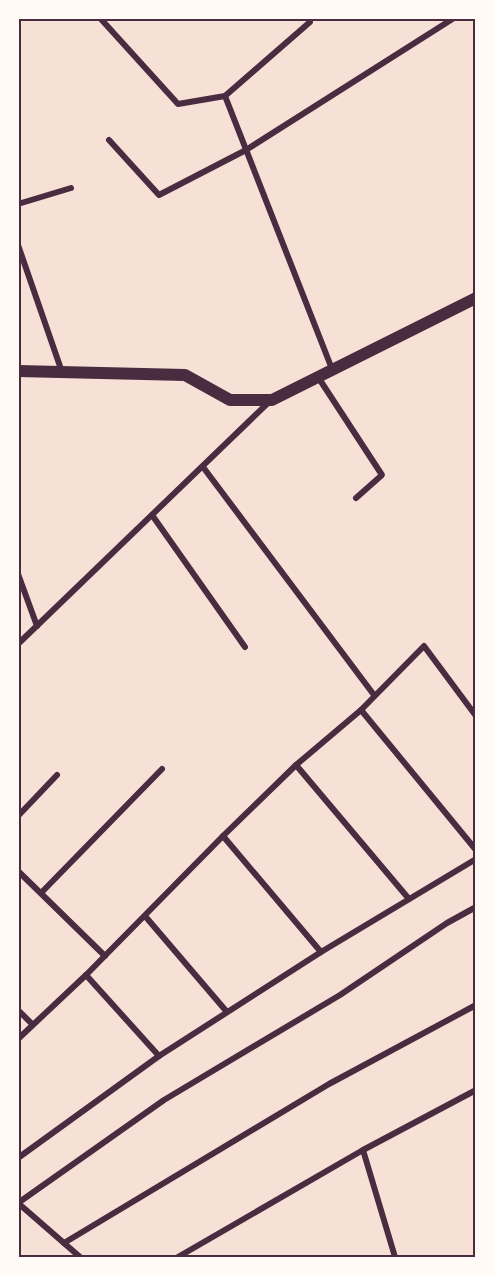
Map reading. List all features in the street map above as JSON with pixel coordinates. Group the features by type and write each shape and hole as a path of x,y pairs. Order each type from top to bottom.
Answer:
{"main road":[{"path":"18,372 185,375 230,400 272,400 476,298"}],"street":[{"path":"100,18 178,104 225,96 310,22 308,18"},
{"path":"109,140 159,195 246,150 454,18"},
{"path":"225,96 332,370"},
{"path":"18,204 71,188"},
{"path":"18,245 62,372"},
{"path":"318,377 382,475 356,498"},
{"path":"18,644 272,400"},
{"path":"202,467 374,695"},
{"path":"152,515 245,647"},
{"path":"18,574 37,626"},
{"path":"18,1039 86,975 296,765 361,710 424,646 476,716"},
{"path":"361,710 476,850"},
{"path":"296,765 410,899"},
{"path":"41,893 162,769"},
{"path":"18,816 57,775"},
{"path":"223,836 321,952"},
{"path":"18,1158 159,1056 321,952 476,859"},
{"path":"18,871 105,956"},
{"path":"80,1257 18,1203 164,1100 340,995 447,923 476,907"},
{"path":"145,916 227,1012"},
{"path":"86,975 159,1056"},
{"path":"64,1243 329,1084 476,1005"},
{"path":"18,1010 32,1024"},
{"path":"178,1257 363,1150 476,1090"},
{"path":"363,1150 395,1257"}]}
